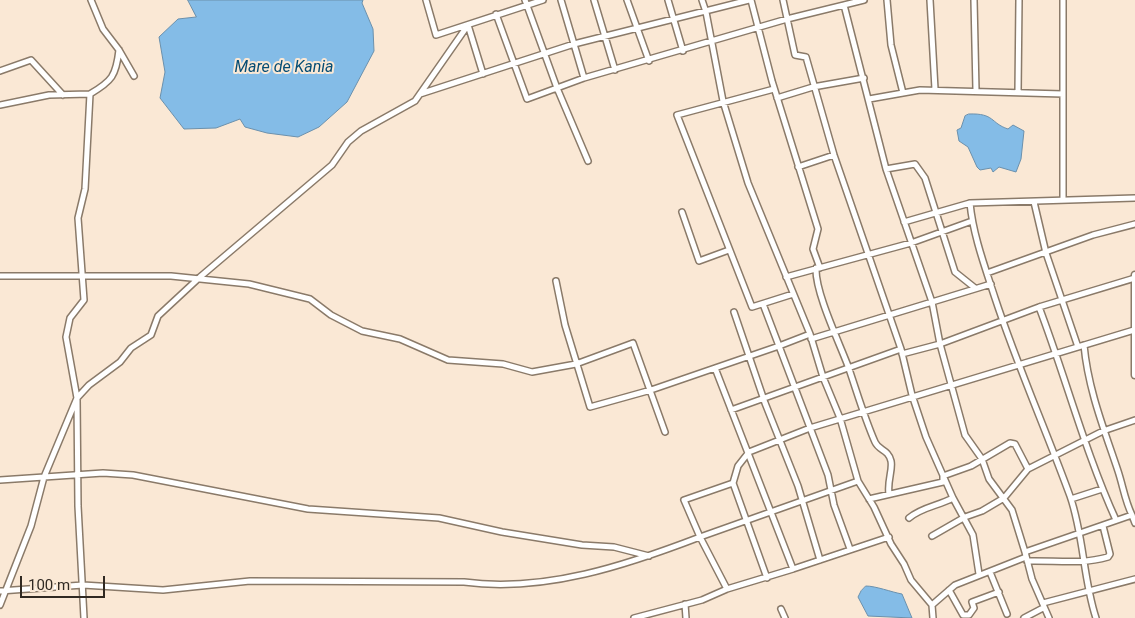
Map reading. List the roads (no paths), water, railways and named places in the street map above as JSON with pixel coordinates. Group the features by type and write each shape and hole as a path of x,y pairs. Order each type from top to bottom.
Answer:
{"street":[{"path":"91,0 103,29 119,50 134,76"},
{"path":"426,0 436,35 468,25 526,2 543,0"},
{"path":"561,0 584,78"},
{"path":"594,0 615,70"},
{"path":"627,0 649,60"},
{"path":"668,0 683,51"},
{"path":"702,0 706,12 722,101 748,183 811,337 823,377 840,418 858,481 911,580 932,605 933,618"},
{"path":"419,95 574,44 706,12 735,2 750,0 774,89 818,229 813,249 818,268 818,281 862,411 876,445 885,449 889,454 891,466 887,482 889,494"},
{"path":"782,0 795,55 806,57 834,155 867,256 902,352 912,395 926,437 953,498 965,517 976,545 980,574"},
{"path":"496,14 527,99 584,78 683,51 787,19 864,0"},
{"path":"887,0 891,45 903,93"},
{"path":"930,0 935,89"},
{"path":"974,0 976,90"},
{"path":"1018,92 1019,0"},
{"path":"1063,0 1063,200"},
{"path":"526,2 557,88 588,161"},
{"path":"844,5 886,169 932,302 940,344 966,435 982,459 990,479 1012,510 1026,557 1049,618"},
{"path":"468,25 483,74"},
{"path":"0,605 3,591 31,526 44,477 77,398 89,385 120,362 131,348 151,335 158,316 200,277 332,165 348,142 362,131 415,101 468,25"},
{"path":"0,105 32,97 90,94 112,78 117,68 119,50"},
{"path":"0,71 31,60 63,95"},
{"path":"777,98 813,86 864,78"},
{"path":"774,89 722,101 676,115 752,307 793,294"},
{"path":"869,99 935,89 1063,94"},
{"path":"84,618 77,398 66,337 70,318 84,300 78,218 85,189 90,94"},
{"path":"798,167 834,155"},
{"path":"886,169 916,164 925,178 955,272 975,288"},
{"path":"904,222 970,203 1135,198"},
{"path":"1034,202 1046,253 1078,347"},
{"path":"970,203 972,221 1002,320 1071,499 1080,533 1088,591 1096,618"},
{"path":"682,212 699,260 729,250"},
{"path":"786,277 911,243 972,221"},
{"path":"987,273 1046,253 1093,234 1135,224"},
{"path":"0,276 200,277 249,284 310,299 331,314 362,331 400,339 448,360 503,364 519,370 532,372 576,364 633,343 666,432"},
{"path":"731,410 848,367 940,344 1039,307 1135,276 1135,375"},
{"path":"556,281 576,364 590,407 651,390 779,346 834,332 991,284"},
{"path":"763,304 828,475 831,492 850,549"},
{"path":"1039,307 1102,489 1116,520"},
{"path":"734,312 803,502 820,560"},
{"path":"767,578 745,521 733,483 738,466 749,452 810,428 912,395 951,386 1134,330"},
{"path":"1084,345 1087,375 1119,474 1126,502 1135,523"},
{"path":"716,368 792,569"},
{"path":"932,536 1004,498 1028,469 1104,431 1135,420"},
{"path":"943,476 982,459 1013,442 1028,469"},
{"path":"0,480 103,473 133,475 308,509 439,518 527,536 582,545 614,547 650,556"},
{"path":"869,499 880,494 889,494 916,487 939,484 943,482 943,476"},
{"path":"3,591 82,585 163,590 250,581 464,582 491,586 569,577 650,556 858,481"},
{"path":"727,588 700,537 684,500 733,483"},
{"path":"1071,499 1102,489"},
{"path":"908,518 921,509 939,505 953,498"},
{"path":"932,605 955,585 1080,533 1132,515"},
{"path":"1026,557 1064,563 1085,563 1109,556 1103,526"},
{"path":"634,618 702,600 727,588 767,578 889,537"},
{"path":"990,572 1007,614"},
{"path":"1024,618 1043,606 1067,595 1135,579"},
{"path":"948,590 953,595 963,615 968,616 973,610 974,600 998,592"},
{"path":"685,604 686,618"},
{"path":"781,609 785,618"}],"water":[{"name":"Mare de Kania","path":"188,0 363,0 362,3 373,29 374,51 347,102 319,127 298,137 267,133 245,127 240,119 216,128 184,129 160,98 165,72 159,37 178,19 196,17"},
{"path":"969,114 984,115 1002,127 1008,129 1013,125 1024,131 1021,159 1016,172 999,167 993,172 991,168 980,170 977,167 968,147 959,141 957,130 961,128 965,116"},
{"path":"866,586 902,594 912,618 868,616 858,597"}]}
